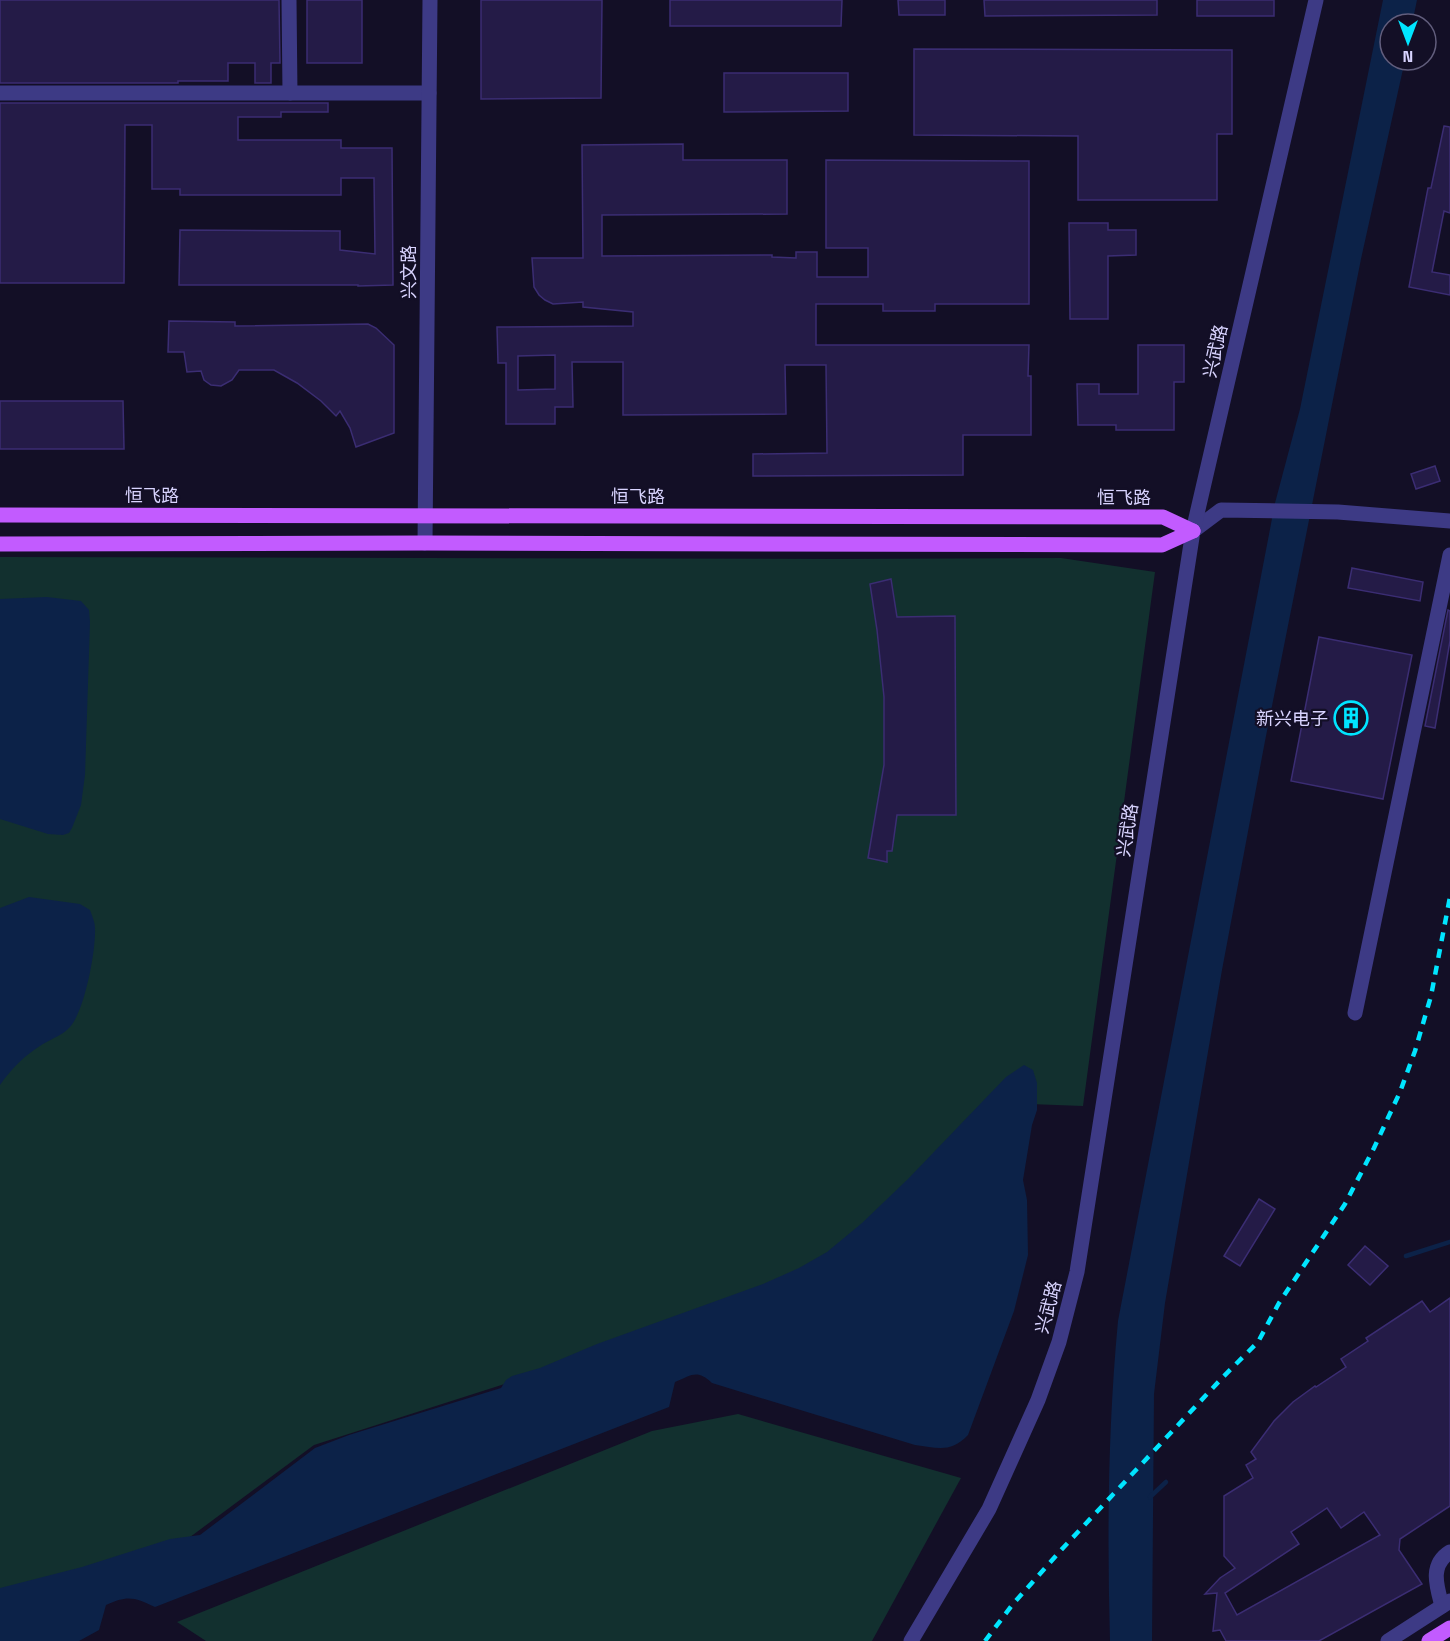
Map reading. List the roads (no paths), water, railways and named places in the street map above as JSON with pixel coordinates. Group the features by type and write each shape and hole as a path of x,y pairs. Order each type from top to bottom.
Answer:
{"main road":[{"name":"恒飞路","path":"0,514 1163,517 1193,531"},
{"path":"0,544 1162,545 1193,531"},
{"path":"1430,1641 1450,1628"}],"street":[{"path":"289,0 290,93"},
{"name":"兴文路","path":"425,543 430,0"},
{"name":"兴武路","path":"911,1641 989,1509 1038,1400 1059,1342 1077,1272 1193,531 1316,0"},
{"path":"0,93 429,93"},
{"path":"1193,531 1221,510 1338,512 1450,521"},
{"path":"1355,1013 1450,555"},
{"path":"1388,1641 1446,1603 1435,1580 1442,1557 1450,1552"}],"water":[{"path":"1383,0 1417,0 1414,12 1381,12"},
{"path":"1378,25 1378,72 1402,72 1361,259 1265,741 1222,970 1165,1303 1154,1394 1152,1641 1110,1641 1109,1481 1118,1321 1275,503 1300,409"},
{"path":"47,597 81,601 89,610 90,622 85,775 81,805 69,833 63,835 48,834 0,819 0,599"},
{"path":"29,897 80,904 90,910 95,928 91,965 85,994 70,1027 25,1057 0,1085 0,908"},
{"path":"1024,1065 1033,1070 1037,1083 1037,1110 1032,1125 1023,1180 1027,1200 1028,1255 1014,1311 968,1435 956,1445 944,1448 915,1445 712,1383 702,1376 694,1375 675,1382 669,1407 155,1607 131,1598 106,1605 99,1630 79,1641 0,1641 0,1588 82,1567 170,1539 200,1535 315,1448 349,1435 501,1388 512,1376 540,1368 597,1344 763,1284 799,1268 827,1252 862,1223 908,1179 1006,1077"}],"waterway":[{"path":"1406,1256 1450,1242"},
{"path":"1150,1497 1166,1482"}],"railway":[{"path":"985,1641 1013,1604 1063,1548 1258,1342 1279,1303 1345,1204 1400,1092 1415,1051 1431,996 1450,897"}],"place":[{"name":"新兴电子","path":"1351,718"}]}
